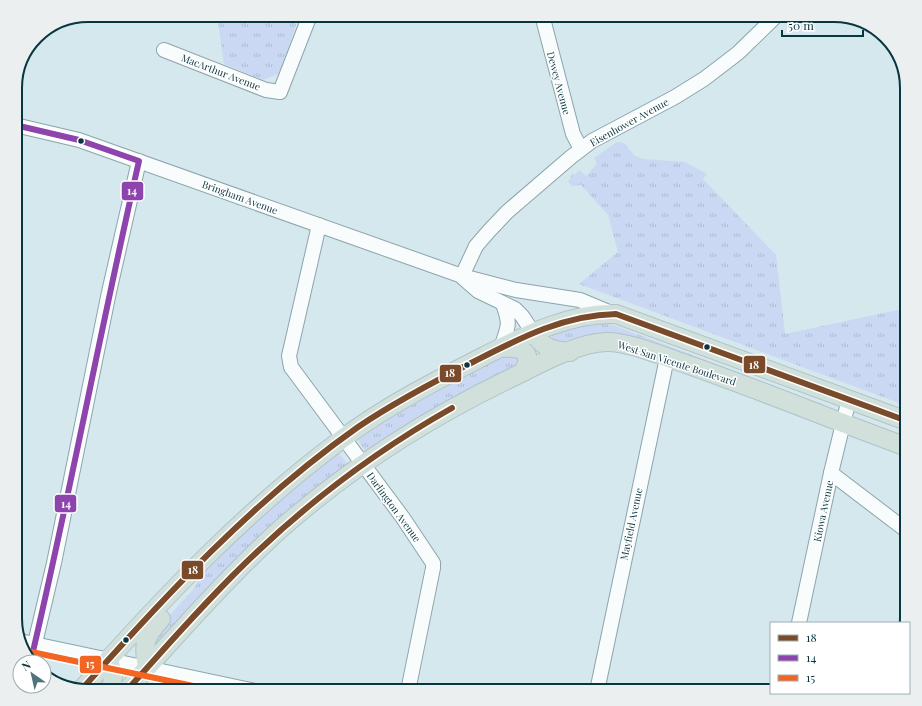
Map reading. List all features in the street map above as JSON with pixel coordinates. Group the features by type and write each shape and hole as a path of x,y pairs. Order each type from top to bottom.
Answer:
{"main road":[{"path":"87,684 203,560 261,505 301,470 342,438 438,380 501,348 585,315 616,314 900,418"},
{"path":"534,334 546,348 554,351 570,352"},
{"name":"West San Vicente Boulevard","path":"132,684 237,571 276,533 363,464 445,412 523,372 590,345 607,342 624,344 761,390 842,423 900,444"},
{"path":"501,348 519,348 524,351 527,356 527,364 523,372"},
{"path":"147,668 144,646 149,633 185,593 203,560"},
{"path":"109,659 113,676 112,684"}],"street":[{"name":"MacArthur Avenue","path":"164,50 261,88 280,92 307,22"},
{"name":"Dewey Avenue","path":"544,22 573,134 581,149"},
{"name":"Eisenhower Avenue","path":"462,276 476,246 495,224 581,149 592,141 675,97 704,79 738,53 770,22"},
{"name":"Bringham Avenue","path":"22,127 79,140 462,276 516,290 580,300 616,314"},
{"path":"27,642 54,563 109,292 139,161"},
{"name":"Darlington Avenue","path":"319,225 289,356 290,362 291,367 421,543 433,563 409,684"},
{"name":"Bringham Avenue","path":"462,276 478,290 515,309 522,316 534,334"},
{"path":"501,348 509,327 509,320 503,304"},
{"name":"Mayfield Avenue","path":"598,684 667,358"},
{"name":"Kiowa Avenue","path":"800,622 831,473 849,399"},
{"path":"831,473 900,526"},
{"path":"27,642 109,659 206,684"}],"green space":[{"path":"218,22 297,22 283,65 278,74 263,80 224,64"},
{"path":"617,142 624,143 634,155 643,159 685,162 707,174 703,179 776,255 785,334 900,309 900,403 579,284 618,252 608,215 581,185 572,186 568,182 573,173 575,175 579,170 586,176 597,164 594,158"},
{"path":"599,323 613,325 822,404 820,409 612,333 597,333 583,336 555,346 551,334 564,328"},
{"path":"510,351 524,361 369,451 365,451 358,440 358,437 404,407"},
{"path":"338,452 349,466 154,651 149,647 155,631 192,591 211,562 247,527"}],"transit line":[{"name":"14","path":"22,127 79,140 139,161 33,653"},
{"name":"18","path":"87,684 212,550 247,517 320,455 358,427 415,392 509,344 560,323 597,315 616,314 900,418"},
{"name":"18","path":"132,684 223,585 279,531 326,492 375,456 452,408"},
{"name":"15","path":"32,652 184,684"}]}
